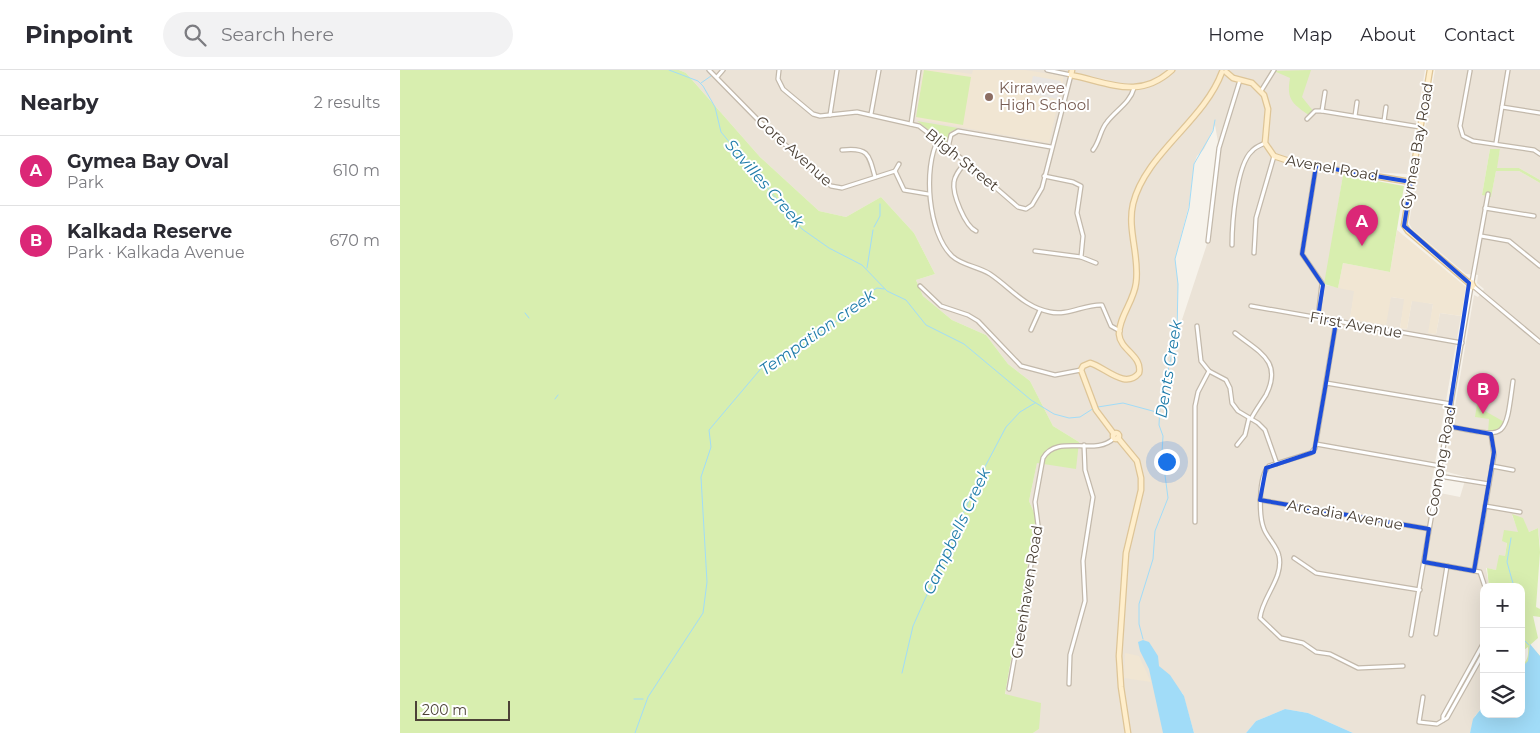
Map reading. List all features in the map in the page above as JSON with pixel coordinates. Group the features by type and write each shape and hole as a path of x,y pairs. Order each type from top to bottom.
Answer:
{"street":[{"name":"Gore Avenue","path":"709,70 760,122 831,186 842,188 894,171"},
{"path":"717,77 723,70"},
{"name":"Bligh Street","path":"779,70 781,86 809,112 820,116 852,111 871,114 922,128 966,162 1018,207 1026,209 1032,205 1040,192 1044,176"},
{"path":"830,115 837,70"},
{"path":"871,114 879,70"},
{"path":"910,124 919,70"},
{"path":"1047,70 1072,72 1134,88 1154,84 1172,70"},
{"path":"1261,91 1274,70"},
{"name":"Gymea Bay Road","path":"1430,70 1405,217 1405,227 1540,342"},
{"path":"1496,143 1508,70"},
{"path":"920,286 941,306 968,315 978,321 1022,366 1051,374 1081,370 1083,366 1090,363 1126,380 1137,375 1139,364 1122,343 1120,331 1136,283 1137,269 1131,222 1135,197 1164,151 1204,106 1224,71 1233,78 1252,83 1261,91 1268,109 1266,144 1250,152 1246,160 1233,208 1232,245"},
{"path":"1470,71 1461,131 1465,138 1492,145 1496,143 1534,150 1540,154"},
{"path":"1072,72 1044,176 1073,182 1081,186 1077,213 1083,236 1081,257"},
{"path":"1208,241 1218,148 1240,79"},
{"path":"1093,150 1101,139 1106,123 1131,96 1134,88"},
{"path":"1322,111 1325,92"},
{"path":"1355,116 1357,102"},
{"path":"1384,121 1386,107"},
{"path":"1502,107 1540,113"},
{"path":"1307,119 1315,111 1322,111 1420,127"},
{"path":"948,148 951,135 958,131 1052,147"},
{"path":"938,140 934,149 928,194 936,228 951,254 963,264 989,273 1027,304 1040,310 1060,314 1102,306 1111,326 1120,331"},
{"name":"Avenel Road","path":"1266,144 1274,156 1316,166 1411,182"},
{"path":"842,150 858,149 864,151 870,160 875,176"},
{"path":"1254,253 1256,218 1274,156"},
{"path":"966,162 956,175 954,187 966,222 976,231"},
{"path":"899,164 894,171 904,190 928,194"},
{"path":"1316,166 1302,254 1322,283 1318,318"},
{"name":"Coonong Road","path":"1411,636 1488,194"},
{"path":"1485,208 1534,216"},
{"path":"1480,236 1509,241 1540,266"},
{"path":"1035,251 1081,257 1096,263"},
{"path":"1462,277 1469,277 1474,274"},
{"path":"1470,295 1473,291 1479,291"},
{"name":"First Avenue","path":"1251,306 1462,343"},
{"path":"1031,330 1040,310"},
{"path":"1336,322 1316,444 1311,453 1266,468 1260,500 1263,527 1277,552 1279,561 1277,576 1260,613 1262,622 1281,638 1303,643 1316,652 1330,654 1358,668 1402,666"},
{"path":"1197,326 1199,356 1209,371 1226,380 1230,388 1234,407 1261,425 1268,435 1277,464"},
{"path":"1235,333 1268,360 1272,367 1268,389 1250,419 1245,435 1237,445"},
{"path":"1081,370 1096,410 1115,436 1135,457 1141,478 1126,553 1119,656 1120,687 1128,733"},
{"path":"1195,522 1195,406 1198,392 1209,371"},
{"path":"1447,426 1490,434 1500,431 1508,420 1514,381"},
{"path":"1326,383 1451,404"},
{"path":"1474,571 1494,454 1490,434"},
{"name":"Greenhaven Road","path":"1009,689 1038,526 1034,502 1042,460 1047,452 1055,447 1106,444 1115,436"},
{"path":"1316,444 1440,466"},
{"path":"1069,684 1070,655 1085,606 1083,561 1093,497 1085,470 1084,445"},
{"path":"1492,466 1513,470"},
{"path":"1438,476 1489,484"},
{"name":"Arcadia Avenue","path":"1260,500 1429,529"},
{"path":"1485,506 1520,512"},
{"path":"1294,558 1316,573 1420,590"},
{"path":"1424,562 1474,571 1482,575 1484,583"},
{"path":"1436,634 1447,566"},
{"path":"1443,720 1443,716 1480,649"},
{"path":"1423,697 1419,722 1436,724 1447,718 1480,659"},
{"path":"1062,679 1069,678"},
{"path":"1011,684 1016,686"}],"highlighted area":[{"path":"1316,166 1411,182 1404,226 1469,283 1447,426 1491,434 1494,452 1474,571 1424,562 1429,529 1260,500 1266,468 1314,452 1326,383 1336,322 1318,317 1323,285 1302,254"}],"shaded area":[{"path":"679,70 1425,70 1407,174 1348,171 1343,175 1325,285 1355,290 1350,319 1391,297 1405,299 1400,328 1407,329 1412,300 1433,304 1429,333 1436,334 1440,313 1461,316 1430,491 1460,497 1466,477 1444,471 1474,295 1478,297 1484,289 1477,283 1478,275 1466,274 1412,229 1409,223 1435,70 1540,70 1540,180 1519,168 1496,168 1500,149 1490,149 1482,195 1491,196 1496,171 1519,171 1540,183 1540,544 1538,528 1529,532 1512,515 1519,533 1507,542 1505,556 1496,570 1486,568 1488,583 1480,583 1480,710 1475,716 1470,733 1353,733 1308,713 1285,709 1256,721 1246,733 1194,733 1183,694 1159,666 1178,733 1033,733 1039,729 1005,695 1036,517 1029,501 1037,462 1079,442 1053,426 1030,381 1008,364 986,335 952,320 923,296 916,280 935,274 914,233 881,197 846,217 819,211 760,157 686,73","holes":["1215,125 1219,148 1208,241 1176,338 1178,284 1175,259 1189,205 1194,164 1197,156 1204,149"]},
{"name":"Kirrawee High School","path":"923,70 943,70 972,74 973,70 1025,70 1064,76 1049,143 916,119"},
{"path":"1033,76 1061,81 1058,99 1029,94"},
{"path":"1397,230 1466,287 1461,316 1440,313 1436,334 1428,333 1433,304 1412,301 1407,329 1400,328 1404,299 1391,297 1386,325 1350,319 1354,291 1338,288 1343,263 1390,272"},
{"path":"1125,653 1139,656 1151,682 1124,678"}],"green space":[{"path":"400,70 679,70 686,73 760,157 819,211 846,217 881,197 914,233 935,274 916,280 923,296 952,320 986,335 1008,364 1030,381 1053,426 1079,442 1076,469 1037,463 1029,501 1036,517 1005,694 1041,703 1039,729 1033,733 400,733"},
{"path":"924,70 971,77 963,125 916,117"},
{"path":"1311,70 1302,97 1314,112 1310,116 1292,101 1289,92 1290,78 1274,71"},
{"path":"917,121 958,128 950,132 946,143"},
{"path":"1490,149 1500,149 1497,168 1519,168 1540,180 1540,183 1519,171 1496,171 1491,197 1482,195"},
{"path":"1343,175 1404,186 1390,272 1343,263 1338,288 1324,284"},
{"path":"1479,391 1489,393 1485,411 1506,423 1500,431 1488,433 1489,419 1475,417"},
{"path":"1512,514 1523,518 1529,532 1538,528 1540,552 1536,607 1540,609 1540,617 1533,616 1538,638 1530,645 1540,656 1525,665 1528,647 1525,649 1525,583 1489,583 1487,568 1496,570 1499,555 1505,556 1507,543 1502,541 1504,530 1518,532"}],"water":[{"path":"1143,640 1149,642 1158,656 1159,666 1170,675 1184,696 1194,733 1163,733 1149,669 1140,651 1138,642"},
{"path":"1530,644 1540,656 1540,733 1470,733 1473,719 1480,710 1480,718 1525,718 1525,664 1528,661"},
{"path":"1285,709 1308,713 1353,733 1246,733 1256,721"}],"waterway":[{"name":"Savilles Creek","path":"669,70 698,81 703,86 715,107 721,132 802,229 829,248 862,265 887,291 906,300 926,325 964,344 1031,400 1054,414 1069,418 1080,417 1094,408"},
{"path":"701,83 711,76"},
{"name":"Dents Creek","path":"1143,639 1139,624 1139,604 1153,559 1155,531 1168,498 1162,452 1163,436 1159,425 1160,405 1177,332 1178,284 1175,259 1189,208 1194,164 1213,131 1215,120"},
{"path":"874,227 880,216 880,204"},
{"path":"867,268 873,230"},
{"name":"Tempation creek","path":"635,733 648,697 703,613 707,582 701,477 711,447 709,430 764,365 842,318 862,297 877,288 884,289"},
{"path":"525,313 529,318"},
{"path":"555,399 558,395"},
{"name":"Campbells Creek","path":"902,673 913,626 979,478 1006,427 1020,412 1035,403"},
{"name":"Savilles Creek","path":"1098,407 1123,403 1160,413"},
{"path":"1511,538 1507,562 1513,583"},
{"path":"1525,641 1529,645"},
{"path":"634,699 643,699"}],"place":[{"name":"Kirrawee High School","path":"989,97"},
{"name":"Gymea Bay Oval","path":"1362,246"},
{"name":"Kalkada Reserve","path":"1483,414"}]}
